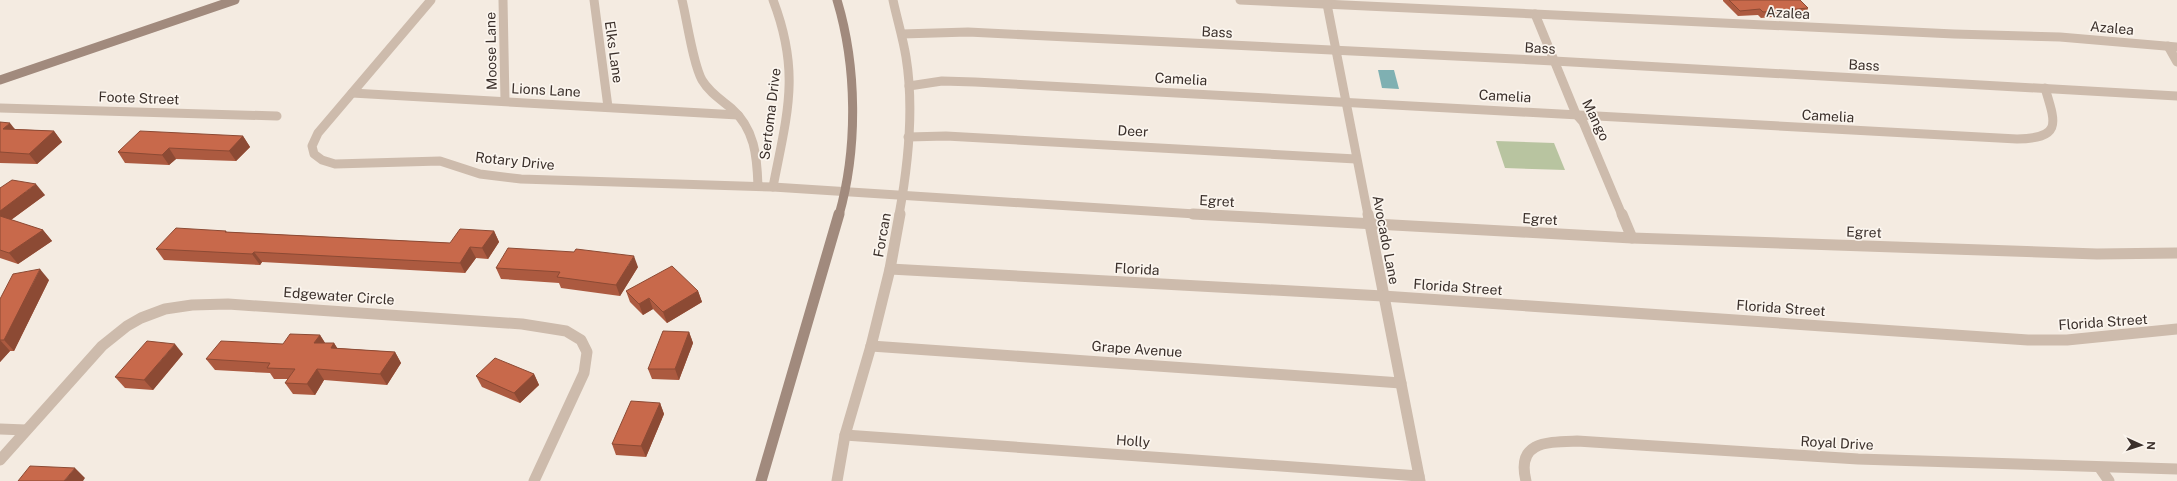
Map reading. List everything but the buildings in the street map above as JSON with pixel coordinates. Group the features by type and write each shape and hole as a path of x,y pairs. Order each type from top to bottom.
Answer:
{"main road":[{"path":"0,80 235,0"},
{"path":"761,481 844,191 848,171 851,107 849,52 837,0"}],"street":[{"name":"Rotary Drive","path":"431,0 312,142 311,148 314,156 322,162 335,164 440,161 451,162 466,170 483,174 521,179 758,186 844,191"},
{"name":"Moose Lane","path":"503,0 505,101"},
{"name":"Elks Lane","path":"594,0 608,107"},
{"path":"682,0 700,74 704,84 715,98 738,115 753,138 757,159 758,186"},
{"name":"Sertoma Drive","path":"773,0 784,29 790,57 786,112 773,187"},
{"name":"Forcan","path":"838,476 844,435 871,346 890,269 902,194 908,137 909,86 902,34 893,0"},
{"name":"Azalea","path":"1240,0 1946,34 2060,37 2177,47"},
{"name":"Avocado Lane","path":"1327,4 1368,223 1420,479"},
{"name":"Mango","path":"1535,14 1576,114 1583,122 1632,238"},
{"name":"Bass","path":"902,34 926,32 968,32 1554,61 2177,96"},
{"path":"2168,46 2177,62"},
{"name":"Camelia","path":"909,86 925,82 942,81 1345,101 2000,139 2035,139 2046,137 2052,131 2055,124 2052,108 2044,88"},
{"name":"Lions Lane","path":"352,93 738,115"},
{"name":"Foote Street","path":"0,108 277,116"},
{"name":"Deer","path":"908,137 946,136 1356,159"},
{"name":"Egret","path":"844,191 1632,238 2097,254 2177,253"},
{"name":"Florida","path":"890,269 1383,296"},
{"name":"Florida Street","path":"1383,296 2028,340 2067,340 2127,336 2177,329"},
{"name":"Edgewater Circle","path":"0,460 86,361 116,333 133,321 173,307 201,304 228,304 522,324 561,329 575,335 585,345 587,356 584,373 534,481"},
{"name":"Grape Avenue","path":"871,346 1401,383"},
{"path":"0,429 26,430"},
{"name":"Holly","path":"844,435 1420,479"},
{"name":"Royal Drive","path":"1526,481 1522,463 1527,453 1538,446 1553,442 1858,459 2100,468 2177,469"},
{"path":"2100,468 2109,481"}],"green space":[{"path":"1496,141 1554,143 1565,170 1505,168"}],"water":[{"path":"1378,70 1394,70 1399,89 1382,88"}]}
